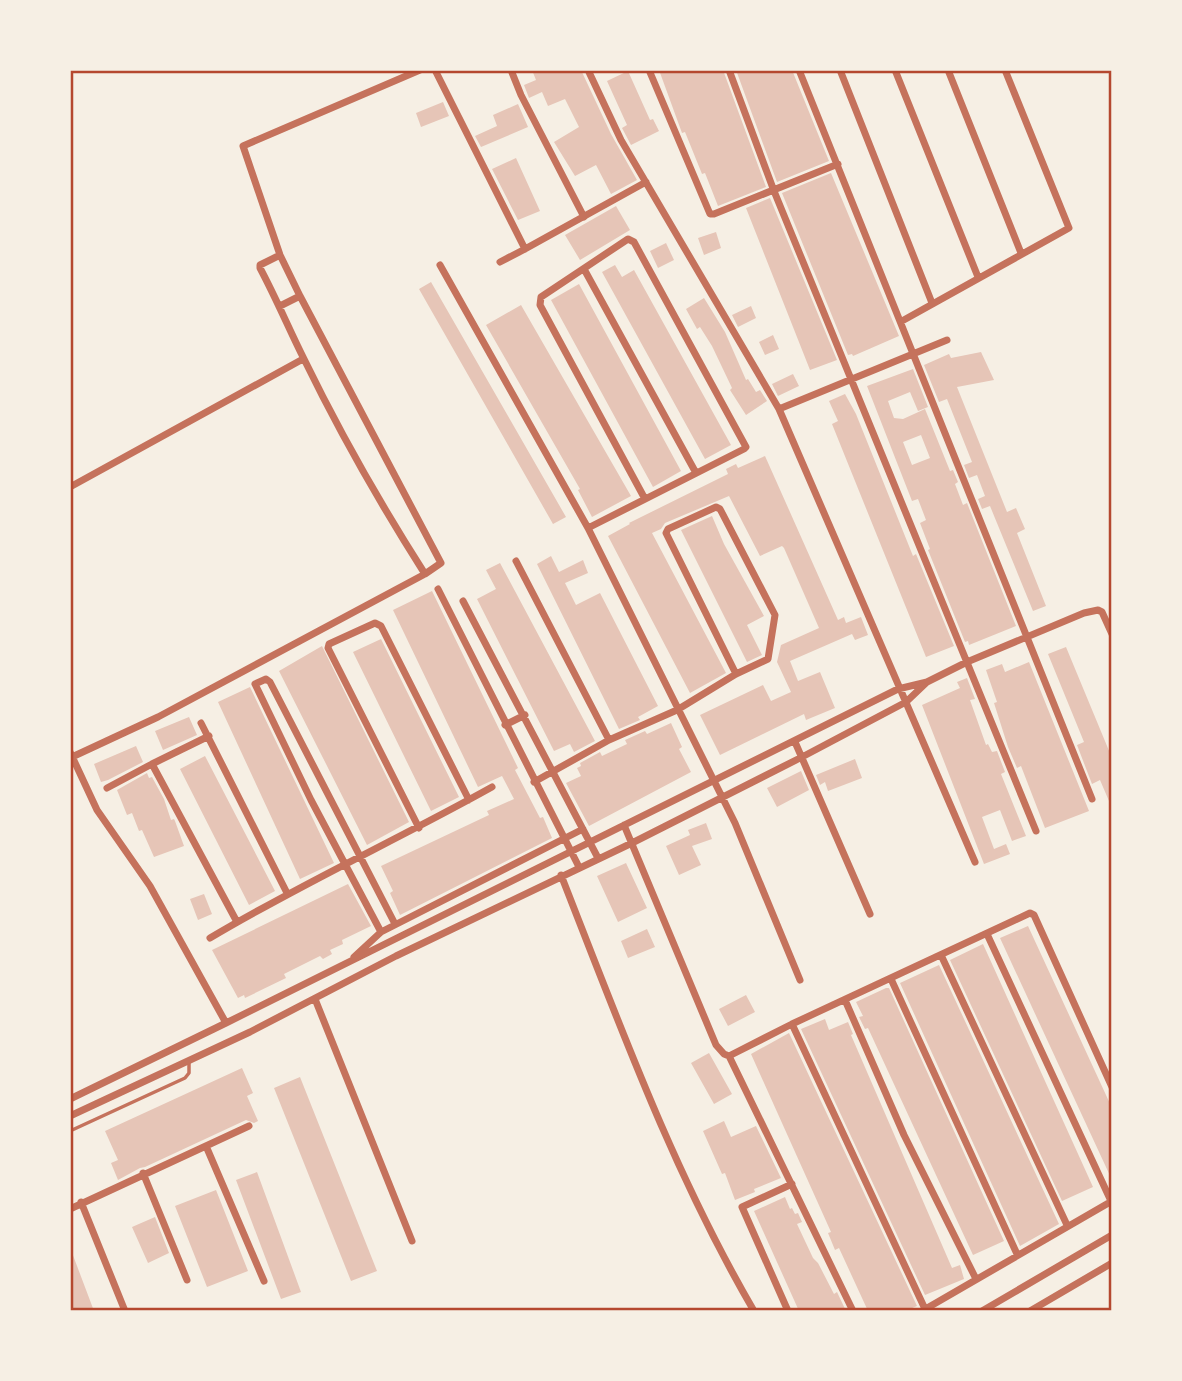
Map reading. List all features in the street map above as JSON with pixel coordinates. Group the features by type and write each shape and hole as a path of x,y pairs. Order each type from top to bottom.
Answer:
{"street":[{"path":"226,1023 172,922 97,810 71,754 158,717 441,563 280,255 243,146 420,70"},
{"path":"435,70 525,249"},
{"path":"511,70 521,95 584,217"},
{"path":"588,70 621,140 779,410 975,862"},
{"path":"649,70 710,214 838,164"},
{"path":"729,70 774,191 1035,831"},
{"path":"799,70 1093,799"},
{"path":"840,70 932,303"},
{"path":"895,70 978,277"},
{"path":"948,70 1021,253"},
{"path":"902,321 1069,228 1004,70"},
{"path":"499,262 646,182"},
{"path":"588,528 744,449 746,442 634,242 628,239 541,297 540,305 645,499"},
{"path":"280,255 262,264 260,268 285,304 303,359 367,477 425,574"},
{"path":"440,265 588,528 722,796 800,980"},
{"path":"583,269 696,472"},
{"path":"285,304 300,296"},
{"path":"779,410 947,340"},
{"path":"70,487 303,359"},
{"path":"536,781 609,740 677,710 736,674 768,659 775,615 720,509 716,507 666,531 736,674"},
{"path":"516,561 609,740"},
{"path":"438,589 579,867"},
{"path":"463,601 598,858"},
{"path":"70,1099 898,689 927,682 1084,613 1098,610 1102,612 1112,634"},
{"path":"419,828 328,648 329,644 375,623 381,626 469,800"},
{"path":"381,932 255,684 266,679 270,682 395,924"},
{"path":"70,1116 314,999 802,757 906,702 927,682"},
{"path":"507,724 523,716"},
{"path":"201,723 287,893"},
{"path":"107,788 209,736"},
{"path":"795,742 870,914"},
{"path":"152,765 237,922"},
{"path":"210,938 287,893 419,828 492,787"},
{"path":"624,825 716,1045 723,1055 729,1056 1026,914 1034,915 1112,1087"},
{"path":"351,960 364,945 395,924 583,829"},
{"path":"561,876 684,1175 730,1270 754,1311"},
{"path":"792,1024 923,1310 1111,1201 987,934"},
{"path":"941,956 1067,1225"},
{"path":"891,979 1017,1254"},
{"path":"314,999 412,1241"},
{"path":"845,1000 904,1135 976,1279"},
{"path":"729,1056 853,1311"},
{"path":"70,1209 249,1126"},
{"path":"206,1146 264,1281"},
{"path":"143,1173 187,1280"},
{"path":"788,1311 742,1207 792,1184"},
{"path":"81,1202 125,1311"},
{"path":"982,1311 1112,1235"},
{"path":"1030,1311 1112,1263"}],"lane":[{"path":"70,1131 187,1076 189,1060"}],"building":[{"path":"532,70 581,70 611,134 637,180 611,194 596,165 575,176 554,142 579,127 565,99 548,106 542,92 529,98 524,85 536,80"},
{"path":"659,70 723,70 766,187 718,206 685,132 682,133"},
{"path":"736,70 792,70 829,161 777,182"},
{"path":"628,71 650,120 653,119 659,131 631,145 622,128 627,125 607,81"},
{"path":"443,102 449,116 421,127 416,113"},
{"path":"518,104 528,127 481,147 475,136 497,126 493,115"},
{"path":"516,158 540,211 518,220 492,169"},
{"path":"831,173 899,336 853,356 848,355 782,193"},
{"path":"770,198 837,360 810,370 746,208"},
{"path":"616,206 630,230 580,260 565,235"},
{"path":"716,232 721,248 704,255 698,238"},
{"path":"666,243 674,260 658,268 650,251"},
{"path":"615,265 622,277 634,270 731,445 705,459 602,272"},
{"path":"431,282 566,517 553,524 419,289"},
{"path":"579,284 681,471 653,487 551,300"},
{"path":"704,298 725,332 746,380 748,379 756,392 760,390 767,401 746,415 730,390 732,388 712,346 700,327 697,329 686,309"},
{"path":"521,305 631,496 592,517 578,490 580,489 486,325"},
{"path":"751,306 756,318 738,327 732,315"},
{"path":"773,335 779,349 765,355 759,342"},
{"path":"981,352 994,380 957,387 1007,512 1016,508 1025,529 1017,533 1046,606 1033,611 990,506 982,509 978,499 985,496 977,475 969,478 964,465 972,462 947,399 939,402 924,365 949,354 951,358"},
{"path":"913,369 928,407 918,411 910,392 888,401 894,418 903,419 925,409 950,471 953,470 958,482 955,484 963,505 967,503 1016,626 969,645 968,641 965,642 928,550 930,549 920,523 926,520 918,499 912,501 867,386","holes":["921,435 930,458 912,465 903,442"]},
{"path":"793,374 799,386 778,396 772,384"},
{"path":"845,394 856,414 913,556 916,554 954,646 926,657 832,424 838,421 829,401"},
{"path":"765,456 838,620 844,617 846,623 861,617 868,635 855,640 852,634 790,661 798,681 820,672 835,708 806,720 804,714 720,755 700,715 763,685 771,701 791,692 777,662 781,645 819,628 784,548 782,546 760,556 729,496 665,523 661,529 652,533 726,673 690,693 608,536 728,474 726,469 736,464 738,468"},
{"path":"712,516 724,544 764,616 747,625 762,655 747,662 681,530"},
{"path":"551,556 559,572 583,560 588,573 565,583 576,605 600,593 658,706 638,717 640,720 619,729 537,564"},
{"path":"500,563 595,741 574,752 570,744 554,751 477,599 496,589 486,570"},
{"path":"432,591 518,768 515,770 540,818 543,817 552,838 400,915 390,893 393,891 381,866 489,815 487,811 514,799 502,776 478,787 393,610"},
{"path":"381,639 459,797 431,811 353,652"},
{"path":"322,646 409,822 367,845 279,671"},
{"path":"1066,647 1112,758 1112,808 1100,780 1092,784 1077,745 1084,742 1048,654"},
{"path":"1029,662 1089,811 1045,828 1021,766 1017,768 1008,747 986,670 1002,664 1005,672"},
{"path":"967,678 975,699 970,700 986,745 988,744 992,752 997,751 1005,772 1001,774 1026,836 1012,841 1000,810 982,817 994,849 1006,844 1010,854 984,864 922,705 960,688 957,682"},
{"path":"250,687 334,863 300,879 218,702"},
{"path":"189,717 197,735 163,750 155,731"},
{"path":"671,723 682,747 679,749 691,772 589,826 566,783 581,776 577,768 581,766 580,763 600,752 602,756 627,744 625,740 645,731 647,734"},
{"path":"136,746 143,762 101,782 94,764"},
{"path":"205,756 275,891 249,905 180,769"},
{"path":"855,759 862,778 828,791 825,782 820,785 816,775"},
{"path":"801,771 809,790 777,807 767,788"},
{"path":"147,773 164,799 184,846 154,857 132,813 127,815 117,790"},
{"path":"706,823 712,839 692,846 701,865 679,875 666,846 690,835 688,830"},
{"path":"626,863 647,908 618,922 597,876"},
{"path":"348,884 371,926 342,940 343,944 330,950 332,954 323,959 320,956 284,974 286,978 245,998 244,995 238,998 212,950"},
{"path":"204,894 212,914 198,920 190,899"},
{"path":"1028,926 1112,1108 1112,1180 1000,938"},
{"path":"647,929 655,947 628,958 621,941"},
{"path":"983,944 1093,1187 1062,1201 950,960"},
{"path":"939,965 1059,1224 1020,1246 900,983"},
{"path":"889,988 1004,1241 973,1255 868,1028 865,1029 859,1017 863,1016 856,1002"},
{"path":"746,995 755,1012 728,1026 719,1009"},
{"path":"825,1019 829,1030 848,1022 853,1034 851,1035 952,1268 960,1265 964,1279 925,1295 801,1029"},
{"path":"789,1033 917,1306 905,1311 868,1311 839,1248 835,1250 828,1233 831,1232 751,1054"},
{"path":"709,1053 732,1094 714,1104 691,1063"},
{"path":"242,1068 253,1093 247,1096 258,1121 254,1123 246,1120 118,1180 111,1163 118,1160 105,1131"},
{"path":"300,1077 377,1271 351,1281 274,1088"},
{"path":"724,1121 731,1137 756,1126 781,1178 735,1200 725,1173 722,1174 703,1131"},
{"path":"257,1172 301,1292 281,1299 236,1180"},
{"path":"216,1190 248,1271 207,1287 175,1206"},
{"path":"785,1197 790,1209 792,1208 795,1214 798,1213 802,1222 797,1224 813,1258 834,1294 837,1292 846,1311 799,1311 754,1211"},
{"path":"155,1217 169,1253 148,1263 132,1227"},
{"path":"71,1250 94,1311 70,1311"}]}
